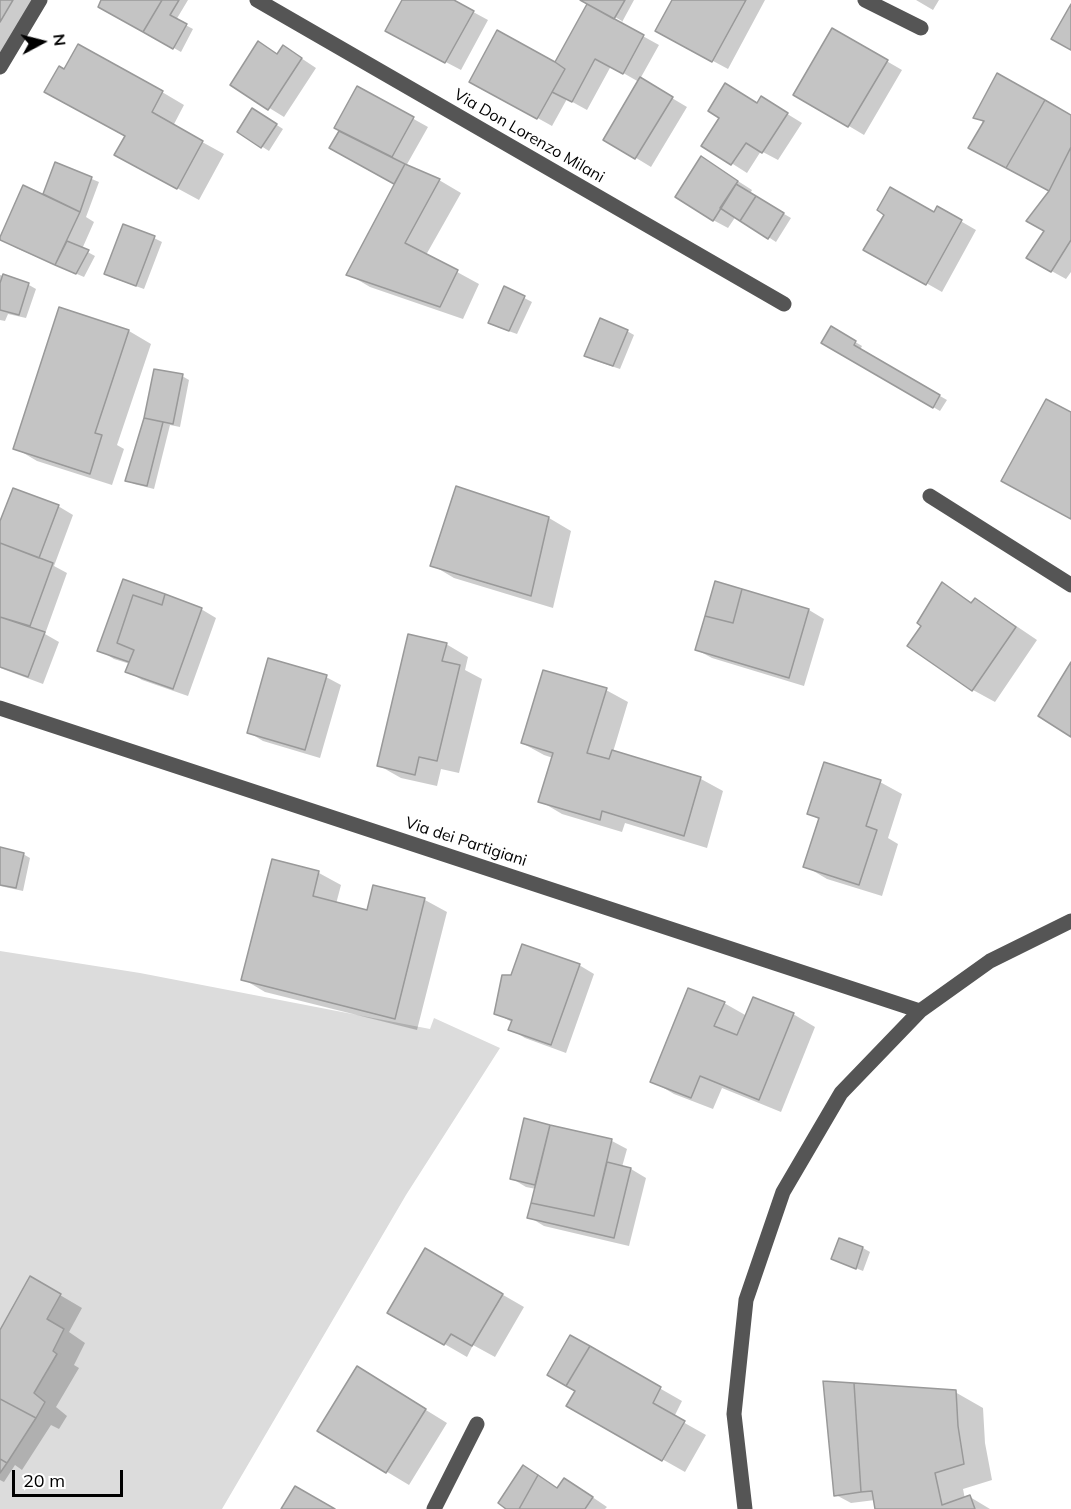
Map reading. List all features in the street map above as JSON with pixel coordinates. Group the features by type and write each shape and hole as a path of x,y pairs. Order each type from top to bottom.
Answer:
{"street":[{"path":"0,68 40,0"},
{"name":"Via Don Lorenzo Milani","path":"257,0 784,304"},
{"path":"865,0 921,28"},
{"path":"930,496 1071,585"},
{"name":"Via dei Partigiani","path":"0,708 920,1011"},
{"path":"745,1509 734,1414 746,1300 783,1192 842,1093 920,1011 990,961 1071,921"},
{"path":"434,1509 477,1424"}],"shaded area":[{"path":"0,951 140,973 430,1029 434,1018 500,1048 406,1195 222,1509 0,1509"}],"building":[{"path":"0,0 13,0 0,22"},
{"path":"101,0 162,0 143,32 98,7"},
{"path":"162,0 179,0 170,15 187,24 173,49 143,32"},
{"path":"402,0 454,0 474,11 445,63 385,31"},
{"path":"580,0 625,0 614,19"},
{"path":"672,0 746,0 712,62 655,31"},
{"path":"587,4 644,35 623,74 595,59 572,102 552,92 565,69 555,62"},
{"path":"1071,4 1071,50 1051,39"},
{"path":"832,28 888,60 848,127 793,95"},
{"path":"497,30 565,69 537,119 469,82"},
{"path":"258,41 277,54 283,45 302,58 268,110 230,85"},
{"path":"78,44 163,91 152,112 203,141 177,189 114,155 125,136 44,92 59,66 64,69"},
{"path":"997,73 1045,100 1006,168 968,148 984,121 973,118"},
{"path":"640,77 673,97 635,159 603,140"},
{"path":"725,83 757,103 761,96 788,113 762,153 746,143 731,165 701,146 719,118 708,111"},
{"path":"357,86 414,117 392,157 334,128"},
{"path":"1045,100 1071,115 1071,147 1049,191 1006,168"},
{"path":"252,108 277,124 261,148 237,132"},
{"path":"339,131 405,164 394,184 329,148"},
{"path":"1071,147 1071,240 1051,272 1026,258 1044,231 1026,221 1049,191"},
{"path":"701,156 738,181 713,221 675,197"},
{"path":"55,162 92,177 80,212 43,194"},
{"path":"405,164 440,179 405,243 458,270 440,307 346,275"},
{"path":"736,184 756,196 740,221 720,208"},
{"path":"23,185 80,212 55,265 0,240"},
{"path":"890,187 934,212 937,206 962,220 926,285 863,250 884,215 877,210"},
{"path":"756,196 784,213 768,239 740,221"},
{"path":"123,224 155,236 136,286 104,274"},
{"path":"67,241 89,250 76,274 55,265"},
{"path":"3,274 29,283 19,315 0,310 0,283"},
{"path":"504,286 525,296 509,331 488,323"},
{"path":"59,307 129,330 95,433 102,435 90,474 13,449"},
{"path":"600,318 628,330 613,366 584,356"},
{"path":"831,326 856,341 854,345 940,395 933,408 821,343"},
{"path":"154,369 183,374 173,424 144,418"},
{"path":"1046,399 1071,412 1071,519 1001,481"},
{"path":"144,418 163,422 147,486 125,481"},
{"path":"456,486 549,517 531,596 430,566"},
{"path":"13,488 59,505 39,558 0,543 0,521"},
{"path":"0,543 53,563 30,626 0,617"},
{"path":"123,579 165,594 162,605 133,595 117,643 134,650 129,662 97,651"},
{"path":"715,581 742,589 733,623 705,616"},
{"path":"942,582 971,603 975,598 1016,627 972,691 907,646 921,626 917,623"},
{"path":"742,589 809,609 789,678 695,650 705,616 733,623"},
{"path":"165,594 202,608 173,689 125,672 134,650 117,643 133,595 162,605"},
{"path":"0,617 45,632 28,677 0,667"},
{"path":"408,634 447,643 442,661 460,665 437,761 419,757 415,775 377,766"},
{"path":"268,658 327,675 305,750 247,733"},
{"path":"1071,662 1071,737 1038,716"},
{"path":"543,670 607,688 587,753 609,759 612,750 701,777 684,836 602,811 600,820 538,802 553,753 521,743"},
{"path":"824,762 881,780 866,826 877,830 859,885 803,867 819,818 807,814"},
{"path":"0,847 24,853 16,888 0,885"},
{"path":"272,859 319,871 313,896 367,910 373,885 425,898 395,1019 241,980"},
{"path":"522,944 580,964 551,1045 508,1030 512,1020 494,1014 502,975 511,975"},
{"path":"688,988 725,1002 714,1026 737,1035 753,997 794,1013 759,1100 700,1076 691,1098 650,1082"},
{"path":"524,1118 550,1125 535,1185 510,1179"},
{"path":"550,1125 612,1139 594,1216 531,1203"},
{"path":"607,1162 631,1168 614,1238 527,1218 531,1203 594,1216"},
{"path":"839,1238 863,1247 856,1269 831,1259"},
{"path":"425,1248 503,1294 472,1346 451,1334 444,1345 387,1313"},
{"path":"30,1276 61,1294 47,1319 64,1329 53,1351 57,1354 34,1393 45,1402 36,1418 0,1399 0,1330"},
{"path":"570,1335 590,1346 566,1386 547,1375"},
{"path":"590,1346 661,1387 653,1403 685,1421 662,1461 566,1406 575,1391 566,1386"},
{"path":"357,1366 426,1409 386,1473 317,1431"},
{"path":"823,1381 854,1383 861,1492 834,1496"},
{"path":"854,1383 956,1390 958,1426 964,1464 935,1473 942,1505 970,1495 975,1509 875,1509 872,1491 861,1492"},
{"path":"0,1399 36,1418 7,1463 0,1459"},
{"path":"0,1459 7,1463 0,1473"},
{"path":"523,1465 538,1475 519,1509 506,1509 498,1503"},
{"path":"538,1475 557,1488 564,1478 593,1497 585,1509 519,1509"},
{"path":"295,1486 335,1509 281,1509"}]}
